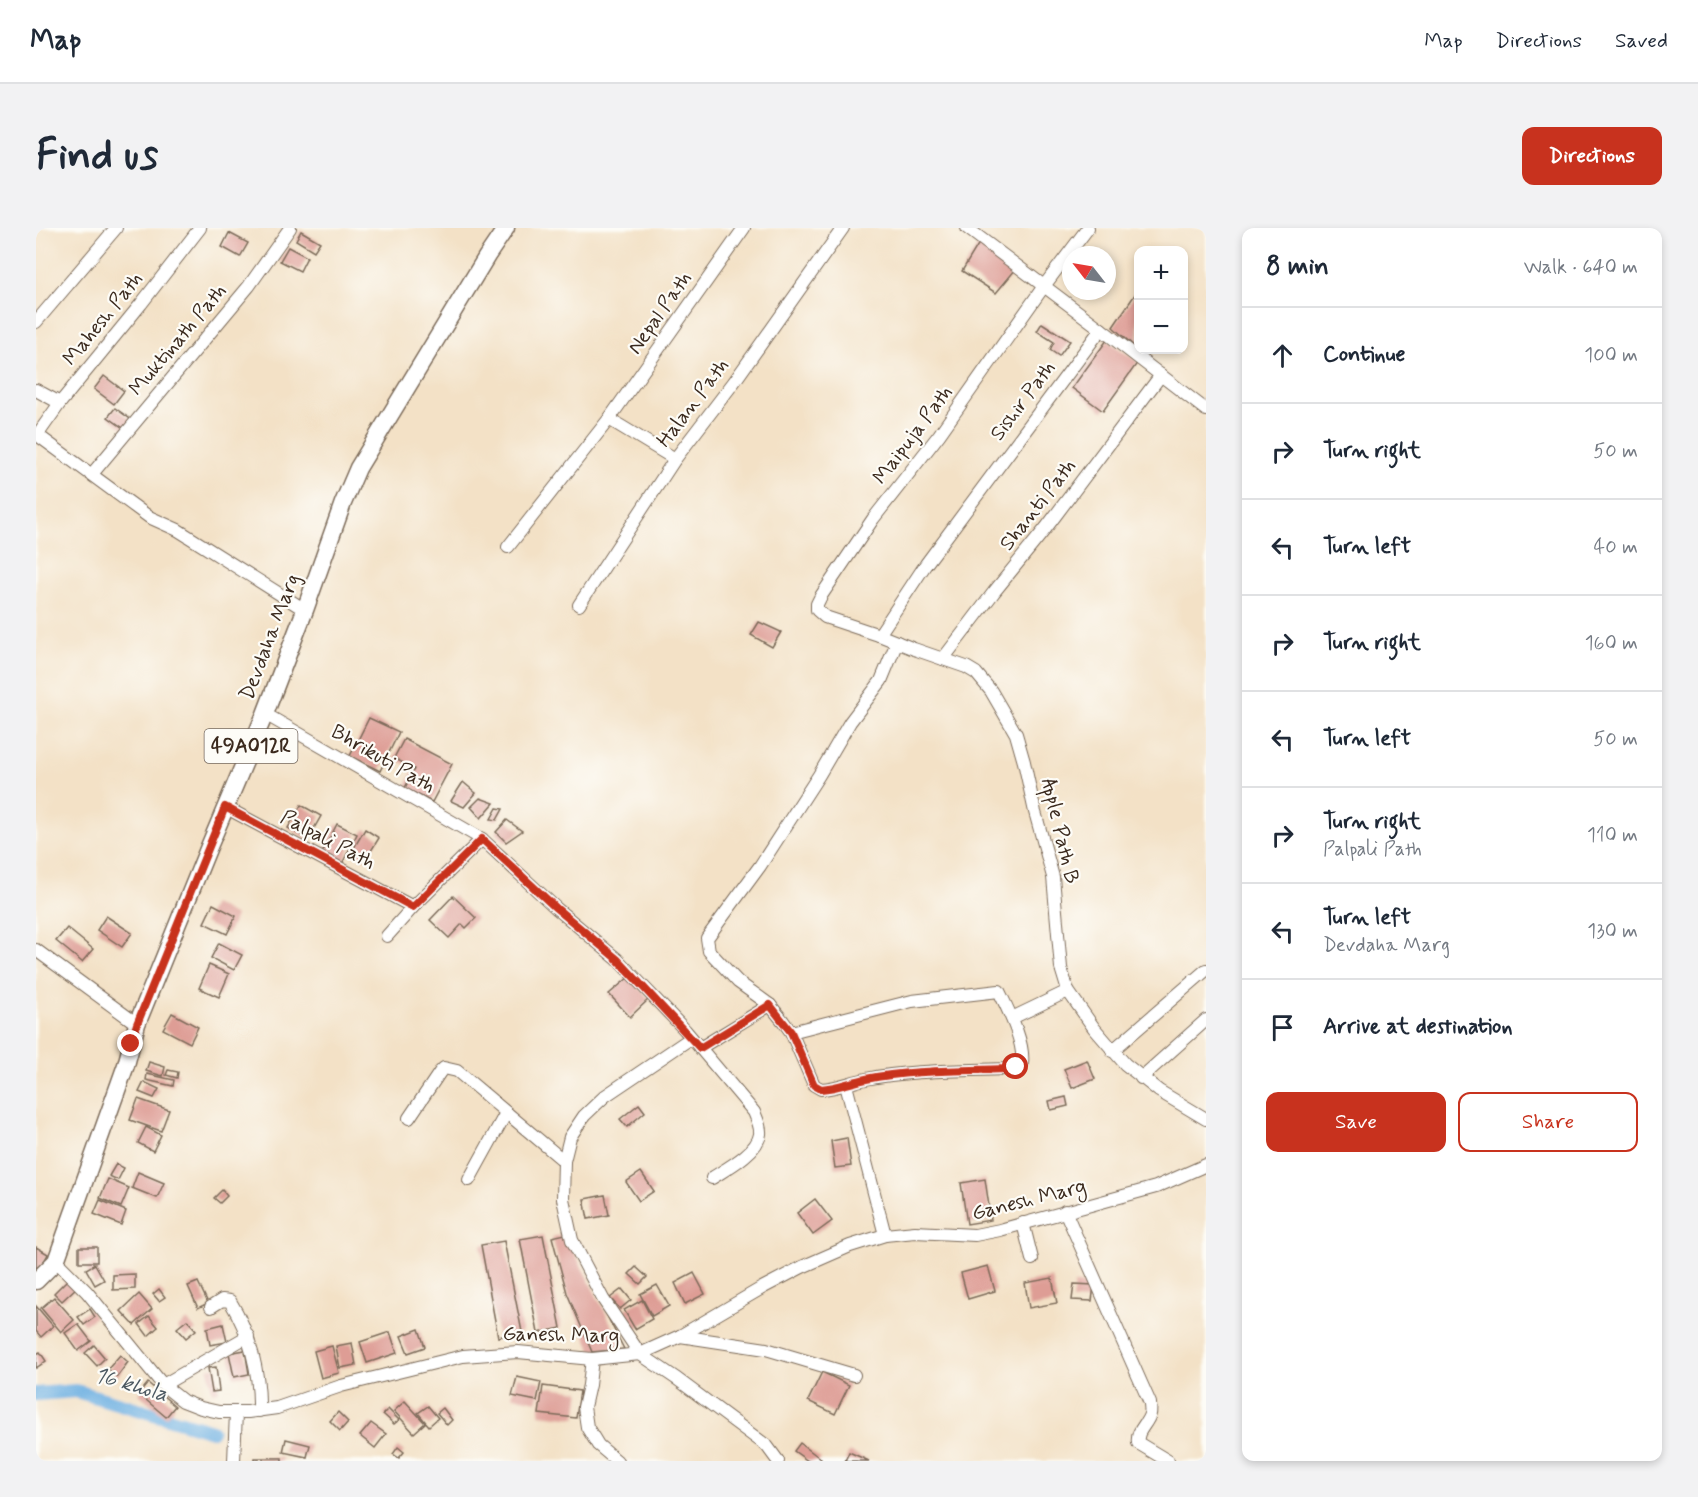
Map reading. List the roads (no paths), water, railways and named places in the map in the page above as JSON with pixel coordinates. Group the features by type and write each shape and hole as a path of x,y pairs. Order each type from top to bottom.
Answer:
{"main road":[{"name":"Devdaha Marg","path":"36,1281 56,1261 126,1065 137,1024 265,714 358,468 486,256 506,228"}],"street":[{"path":"36,322 116,228"},
{"name":"Mahesh Path","path":"37,434 200,228"},
{"name":"Muktinath Path","path":"92,474 249,286 290,228"},
{"name":"Nepal Path","path":"508,547 609,419 744,228"},
{"name":"Halan Path","path":"579,605 675,459 734,382 843,228"},
{"path":"967,228 1206,410"},
{"name":"Maipuja Path","path":"817,609 821,596 873,519 939,435 1044,286 1088,228"},
{"name":"Sishir Path","path":"879,634 933,555 1101,329"},
{"name":"Shanti Path","path":"943,659 1046,528 1161,375"},
{"path":"36,390 60,403"},
{"path":"609,419 675,459"},
{"path":"37,434 149,517 178,530 305,610"},
{"name":"Apple Path B","path":"817,609 825,617 879,634 966,667 976,673 1017,734 1053,877 1061,968 1068,992 1112,1051 1141,1078 1206,1119"},
{"path":"791,1032 912,1001 999,991 1012,1018 1023,1058 1022,1064 1005,1069 932,1072 865,1079 821,1089 814,1085 791,1032 770,1005 738,982 709,951 707,938 760,866 819,775 850,722 881,681 897,642"},
{"name":"Bhrikuti Path","path":"265,714 482,839 556,908 617,959 692,1038 754,1112 760,1136 756,1145 747,1155 712,1178"},
{"name":"Palpali Path","path":"225,807 413,907"},
{"path":"387,936 482,839"},
{"path":"36,950 137,1024"},
{"path":"1112,1051 1206,970"},
{"path":"1012,1018 1068,992"},
{"path":"700,1048 770,1005"},
{"path":"1141,1078 1206,1020"},
{"path":"692,1038 605,1096 584,1116 570,1137 564,1161 563,1199 572,1240 603,1299 640,1354 767,1446 778,1461"},
{"path":"409,1118 440,1071 444,1068 457,1071 564,1161"},
{"path":"846,1085 885,1234"},
{"path":"469,1180 506,1113"},
{"name":"Ganesh Marg","path":"56,1261 87,1292 163,1385 183,1401 219,1412 259,1411 286,1406 351,1383 463,1356 518,1352 592,1359 640,1354 680,1336 802,1267 885,1234 915,1232 975,1235 1156,1187 1206,1165"},
{"path":"1065,1211 1150,1403 1151,1413 1140,1430 1138,1443 1168,1461"},
{"path":"1023,1223 1032,1259"},
{"path":"211,1307 222,1300 230,1301 248,1336 260,1389 259,1411"},
{"path":"163,1385 248,1336"},
{"path":"680,1336 766,1349 854,1375"},
{"path":"592,1359 584,1407 587,1427 598,1445 617,1461"},
{"path":"234,1461 236,1412"}],"waterway":[{"name":"16 khola","path":"36,1394 76,1391 212,1431"}]}
